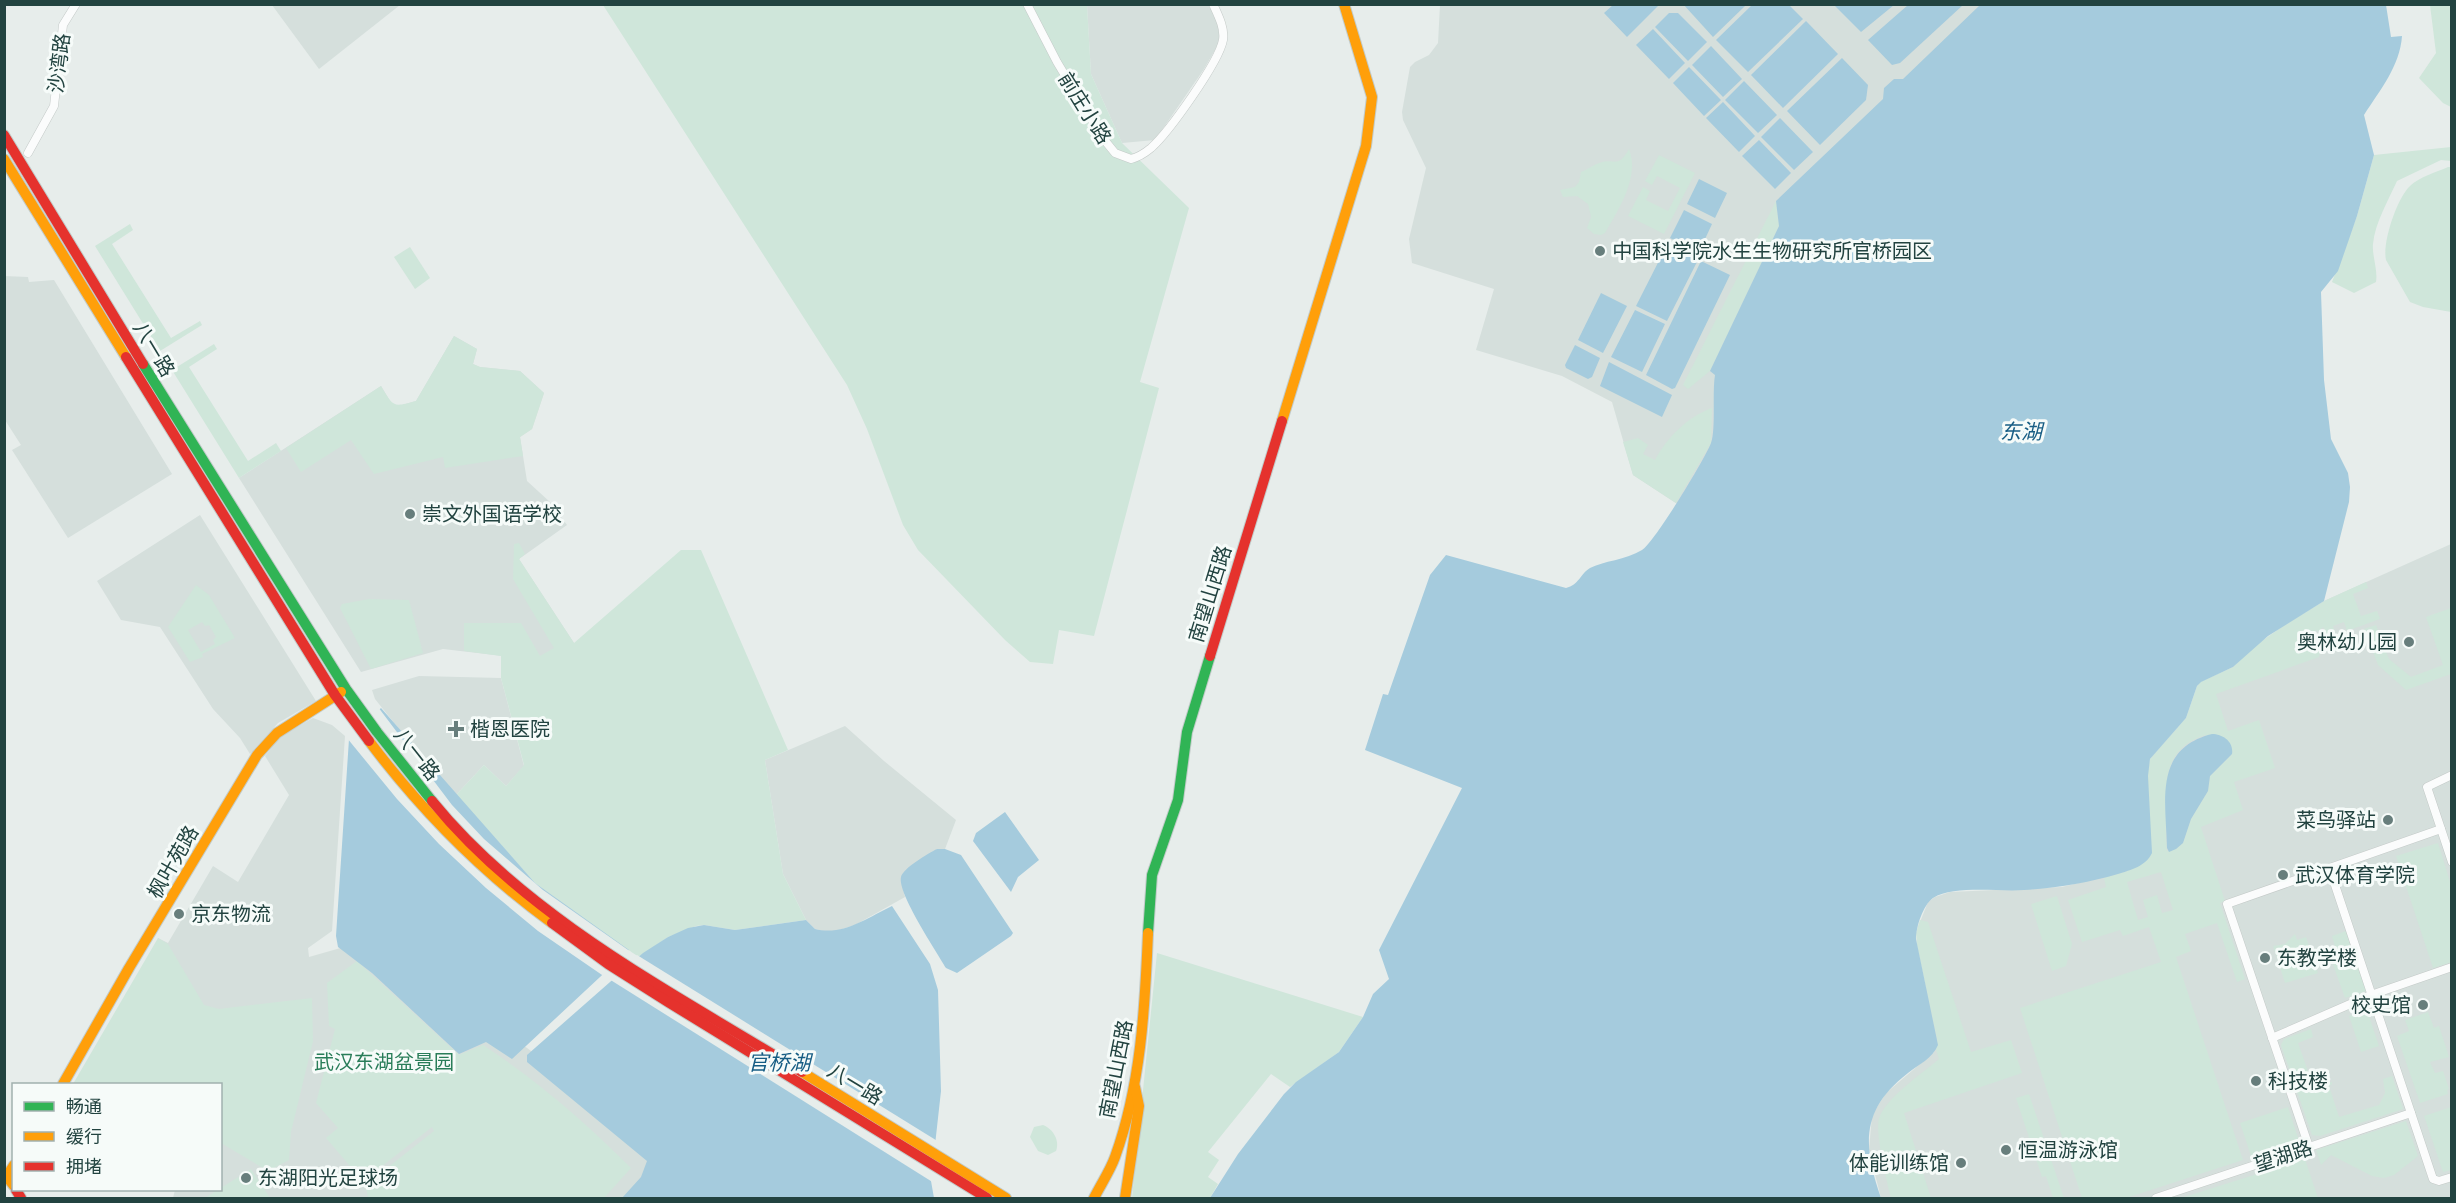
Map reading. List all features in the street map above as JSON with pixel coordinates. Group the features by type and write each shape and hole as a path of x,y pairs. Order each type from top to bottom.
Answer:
{"main road":[{"name":"南望山西路","path":"1094,1198 1117,1153 1134,1085 1146,1004 1152,875 1178,800 1187,732 1367,137 1372,97 1344,4"},
{"name":"八一路","path":"4,135 163,398 346,689 451,824 542,905 612,955 1006,1198"},
{"name":"八一路","path":"4,159 335,695 403,784 444,830 502,884 548,921 608,964 987,1198"},
{"name":"枫叶苑路","path":"64,1083 257,755 277,733 346,689"},
{"path":"1125,1198 1139,1106 1134,1085"}],"street":[{"name":"沙湾路","path":"28,153 54,105 63,25 76,4"},
{"name":"前庄小路","path":"1027,4 1057,62 1102,137 1115,153 1131,159 1143,154 1162,136 1203,79 1218,51 1223,33 1213,4"},
{"path":"2451,775 2427,787 2451,862"},
{"path":"2309,1147 2227,904 2330,870 2441,829"},
{"path":"2330,870 2433,1179 2439,1181 2451,1177"},
{"path":"2272,1038 2371,995 2451,967"},
{"name":"望湖路","path":"2156,1198 2411,1113"}],"shaded area":[{"path":"272,5 400,5 319,69"},
{"path":"1087,5 1208,5 1215,15 1221,33 1219,43 1155,140 1122,143 1091,74"},
{"name":"中国科学院水生生物研究所官桥园区","path":"1440,5 2000,5 1688,511 1633,475 1612,402 1562,376 1476,350 1494,289 1412,263 1409,239 1426,168 1403,120 1402,112 1410,67 1429,55 1438,43"},
{"path":"4,276 28,277 29,282 54,280 172,474 68,538 12,450 21,445 5,420"},
{"name":"崇文外国语学校","path":"454,336 477,349 473,364 480,367 520,371 544,393 532,429 520,437 527,481 550,502 567,525 519,559 574,643 547,661 443,649 361,672 239,478 381,386 392,404 398,406 416,401"},
{"path":"200,515 316,701 278,723 250,754 240,738 213,709 160,627 121,620 97,581"},
{"name":"武汉体育学院","path":"2451,544 2451,1198 1881,1198 1869,1150 1872,1115 1886,1093 1934,1052 1918,927 1928,902 1950,892 2062,887 2127,871 2152,756 2233,667 2324,601"},
{"name":"楷恩医院","path":"419,676 501,678 524,766 506,786 484,765 456,795 375,699 372,690"},
{"path":"313,718 332,725 345,736 332,931 308,948 309,957 379,937 654,1143 650,1198 173,1198 175,1191 222,1191 222,1083 135,1083 158,938 168,943 213,866 238,882 289,795 265,756 281,736"},
{"path":"845,726 956,820 945,849 937,849 902,883 905,897 855,925 836,931 823,931 815,929 806,920 783,874 765,760"}],"green space":[{"path":"603,5 1087,5 1091,74 1122,143 1189,208 1140,382 1159,388 1094,636 1059,630 1053,664 1030,662 1005,640 918,550 903,525 867,429 847,385"},
{"path":"2430,5 2451,5 2451,107 2443,103 2419,78 2436,53"},
{"path":"2451,147 2451,161 2441,160 2397,181 2382,212 2374,236 2376,282 2354,293 2332,282 2357,216 2374,155"},
{"path":"1629,149 1632,170 1626,192 1605,233 1594,234 1587,228 1591,217 1588,204 1577,196 1563,197 1560,190 1575,187 1579,182 1581,172 1599,163 1616,162 1622,159"},
{"path":"1659,155 1695,173 1664,234 1628,216 1643,187 1650,191 1646,200 1668,211 1680,188 1657,176 1652,185 1645,181"},
{"path":"2452,167 2451,312 2410,302 2386,260 2385,252 2392,221 2405,192 2418,180"},
{"path":"1776,201 1779,226 1710,371 1688,389 1683,385"},
{"path":"130,224 133,230 112,244 171,338 200,321 202,325 160,351 95,246"},
{"path":"410,247 430,278 415,289 394,257"},
{"path":"454,336 477,349 473,364 480,367 520,371 544,393 532,429 520,437 523,456 445,468 443,457 374,474 351,440 301,472 286,448 381,386 394,404 416,401"},
{"path":"214,344 217,349 189,367 248,461 276,443 281,451 239,478 172,370"},
{"path":"1712,408 1711,443 1676,503 1633,475 1623,442 1638,438 1648,445 1643,454 1655,460 1665,444 1679,429 1694,417"},
{"path":"519,543 525,554 519,559 574,643 681,550 701,550 788,750 765,760 783,874 806,920 735,930 704,925 696,926 668,937 639,957 535,883 456,795 484,765 506,786 524,765 501,678 501,656 464,651 464,623 521,623 540,656 554,648 513,579 514,544"},
{"path":"2366,582 2368,588 2353,594 2361,616 2377,611 2380,619 2347,631 2344,622 2333,626 2336,636 2330,638 2324,633 2326,631 2323,627 2318,632 2316,630 2312,635 2318,645 2317,650 2320,651 2319,657 2216,694 2228,731 2259,720 2275,768 2234,782 2243,810 2201,827 2225,901 2220,903 2245,979 2237,982 2217,923 2185,934 2191,951 2176,957 2243,1160 2126,1198 2082,1198 2020,1008 2161,962 2149,927 2123,936 2120,930 2082,942 2068,900 2106,887 2104,878 2127,871 2150,759 2186,718 2200,682 2233,667 2256,645 2324,601","holes":["2205,735 2232,754 2210,776 2208,791 2191,819 2183,843 2176,849 2167,851 2166,788 2170,766 2182,748","2161,872 2173,910 2162,913 2157,895 2143,900 2148,917 2138,920 2127,882"]},
{"path":"196,585 209,595 235,638 190,662 168,627","holes":["202,622 205,626 209,625 216,637 213,640 215,644 201,652 188,630"]},
{"path":"369,599 409,600 423,653 371,669 340,608 342,604"},
{"path":"2451,608 2451,674 2406,690 2378,665 2364,629 2376,625 2389,659 2411,677 2443,665 2426,617"},
{"path":"2438,843 2451,885 2452,962 2433,968 2396,856"},
{"path":"2057,896 2072,944 2066,966 2052,971 2031,904"},
{"path":"1920,920 1928,922 1971,1052 2011,1040 2022,1073 1904,1113 1931,1198 1891,1198 1880,1146 1879,1119 1882,1111 1896,1095 1939,1059 1936,1050 1937,1039 1917,946 1916,933"},
{"path":"2346,931 2366,991 2345,998 2331,959 2315,965 2318,973 2285,983 2273,946 2285,944 2295,934 2297,940 2306,937 2313,958 2336,950 2332,936"},
{"path":"158,938 168,944 204,1005 219,1009 312,998 313,1041 291,1132 289,1160 268,1171 222,1144 222,1083 74,1083"},
{"path":"1157,953 1363,1017 1339,1052 1290,1087 1271,1074 1208,1152 1219,1160 1208,1177 1218,1184 1210,1198 1132,1198"},
{"name":"武汉东湖盆景园","path":"357,961 459,1055 483,1045 560,1103 631,1168 604,1198 368,1198 366,1187 372,1186 371,1181 382,1179 382,1172 434,1131 432,1127 363,1181 326,1138 338,1128 316,1103 335,1029 329,1026 327,983"},
{"path":"2367,1010 2379,1046 2361,1052 2349,1016"},
{"path":"2428,1012 2434,1028 2439,1026 2449,1057 2430,1062 2435,1073 2443,1071 2449,1089 2448,1094 2420,1103 2397,1036 2409,1031 2405,1020"},
{"path":"2311,1029 2313,1037 2298,1043 2314,1088 2332,1082 2329,1086 2339,1117 2379,1105 2385,1093 2383,1079 2392,1076 2403,1109 2320,1136 2312,1135 2281,1045 2284,1039"},
{"path":"2029,1094 2064,1198 2053,1198 2046,1176 2042,1177 2016,1098"},
{"path":"2288,1107 2300,1144 2252,1159 2240,1123"},
{"path":"2451,1107 2451,1170 2443,1172 2424,1116"},
{"path":"2406,1121 2418,1156 2394,1175 2384,1178 2372,1176 2331,1155 2321,1165 2316,1150"},
{"path":"1043,1125 1053,1132 1057,1143 1056,1151 1048,1155 1038,1151 1030,1137 1034,1127"},
{"path":"2305,1159 2318,1198 2181,1198"},
{"name":"东湖阳光足球场","path":"251,1169 270,1198 205,1198 216,1191 222,1191 222,1187"}],"water":[{"path":"1683,4 1746,4 1746,5 1713,37"},
{"path":"1753,4 1789,5 1803,19 1748,72 1716,40"},
{"path":"1613,5 1659,5 1627,37 1604,13"},
{"path":"1834,5 1894,5 1861,32"},
{"path":"1908,5 1963,5 1900,63 1892,65 1868,40"},
{"name":"东湖","path":"1980,5 2386,5 2391,37 2402,36 2400,47 2393,68 2364,115 2374,155 2357,216 2338,271 2321,292 2324,380 2331,439 2348,473 2350,487 2349,502 2324,601 2268,636 2233,667 2197,686 2186,718 2150,759 2148,776 2152,853 2142,864 2128,871 2106,877 2060,886 2024,890 1964,890 1942,894 1929,901 1923,911 1916,939 1938,1045 1929,1057 1892,1087 1874,1115 1869,1145 1871,1162 1881,1198 1210,1198 1238,1154 1284,1094 1296,1082 1339,1052 1363,1017 1373,994 1389,979 1379,950 1462,788 1365,750 1383,694 1388,695 1430,575 1446,555 1566,588 1574,584 1590,568 1636,553 1648,544 1679,500 1711,443 1715,375 1710,371 1779,226 1776,201 1883,99 1884,88 1894,79 1903,79"},
{"path":"1669,13 1678,13 1707,42 1688,61 1655,27"},
{"path":"1806,21 1838,54 1783,108 1751,75"},
{"path":"1653,29 1685,63 1669,79 1636,45"},
{"path":"1711,46 1742,79 1723,97 1692,65"},
{"path":"1842,58 1868,85 1866,100 1820,145 1787,111"},
{"path":"1689,67 1721,100 1704,116 1673,83"},
{"path":"1744,81 1777,115 1758,133 1725,100"},
{"path":"1723,102 1755,136 1739,152 1706,118"},
{"path":"1780,118 1813,152 1794,170 1761,137"},
{"path":"1759,140 1791,173 1775,189 1742,156"},
{"path":"1699,179 1727,193 1715,218 1687,204"},
{"path":"1684,210 1712,224 1699,252 1670,238"},
{"path":"1669,241 1696,255 1698,260 1667,321 1636,306"},
{"path":"1701,261 1730,275 1675,388 1672,389 1646,375"},
{"path":"1601,293 1627,306 1603,353 1578,340"},
{"path":"1635,310 1665,324 1642,372 1611,357"},
{"path":"1575,345 1600,358 1592,377 1588,379 1566,368 1565,365"},
{"path":"1609,362 1672,395 1662,417 1600,386"},
{"path":"381,708 535,883 629,950 512,1059 486,1042 459,1054 372,973 338,947 336,936 349,739"},
{"path":"2212,734 2227,739 2232,754 2210,776 2208,791 2191,819 2183,843 2169,852 2165,795 2172,764 2180,752 2193,741"},
{"path":"1005,812 1039,860 1018,877 1011,892 973,841 976,833"},
{"path":"937,849 945,849 961,855 1013,933 957,973 946,968 911,909 901,885 901,877 906,869"},
{"name":"官桥湖","path":"892,906 930,964 938,990 941,1091 931,1181 934,1198 622,1198 641,1177 647,1161 527,1062 527,1055 643,953 668,937 688,928 704,925 735,930 806,920 815,929 835,930 855,925"}],"pier":[{"path":"378,707 452,805 484,839 543,890 631,952 605,977 538,931 486,888 439,844 397,799 347,738"},
{"path":"637,955 939,1142 934,1183 609,979"}],"traffic: fast":[{"path":"143,364 346,689 432,801"},
{"path":"1148,933 1152,875 1178,800 1187,732 1210,656"}],"traffic: slow":[{"path":"1282,421 1366,146 1372,97 1344,4"},
{"path":"4,159 126,357"},
{"path":"64,1083 129,968 257,755 277,733 341,692"},
{"path":"369,741 389,767 454,839 501,883 552,923"},
{"path":"1094,1198 1115,1157 1131,1102 1143,1018 1148,933"},
{"path":"802,1072 1006,1198"},
{"path":"1125,1198 1139,1106 1135,1087"},
{"path":"7,1176 12,1168"},
{"path":"4,1173 12,1183"}],"traffic: jam":[{"path":"4,135 143,364"},
{"path":"126,357 335,695 369,741"},
{"path":"1210,656 1282,421"},
{"path":"432,801 470,843 512,882 557,918 654,983 802,1072"},
{"path":"552,923 608,964 668,1002 987,1198"},
{"path":"17,1191 21,1198"}],"place":[{"name":"中国科学院水生生物研究所官桥园区","path":"1600,251"},
{"name":"崇文外国语学校","path":"410,514"},
{"name":"奥林幼儿园","path":"2409,642"},
{"name":"楷恩医院","path":"456,729"},
{"name":"菜鸟驿站","path":"2388,820"},
{"name":"武汉体育学院","path":"2283,875"},
{"name":"京东物流","path":"179,914"},
{"name":"东教学楼","path":"2265,958"},
{"name":"校史馆","path":"2423,1005"},
{"name":"科技楼","path":"2256,1081"},
{"name":"恒温游泳馆","path":"2006,1150"},
{"name":"体能训练馆","path":"1961,1163"},
{"name":"东湖阳光足球场","path":"246,1178"}]}
